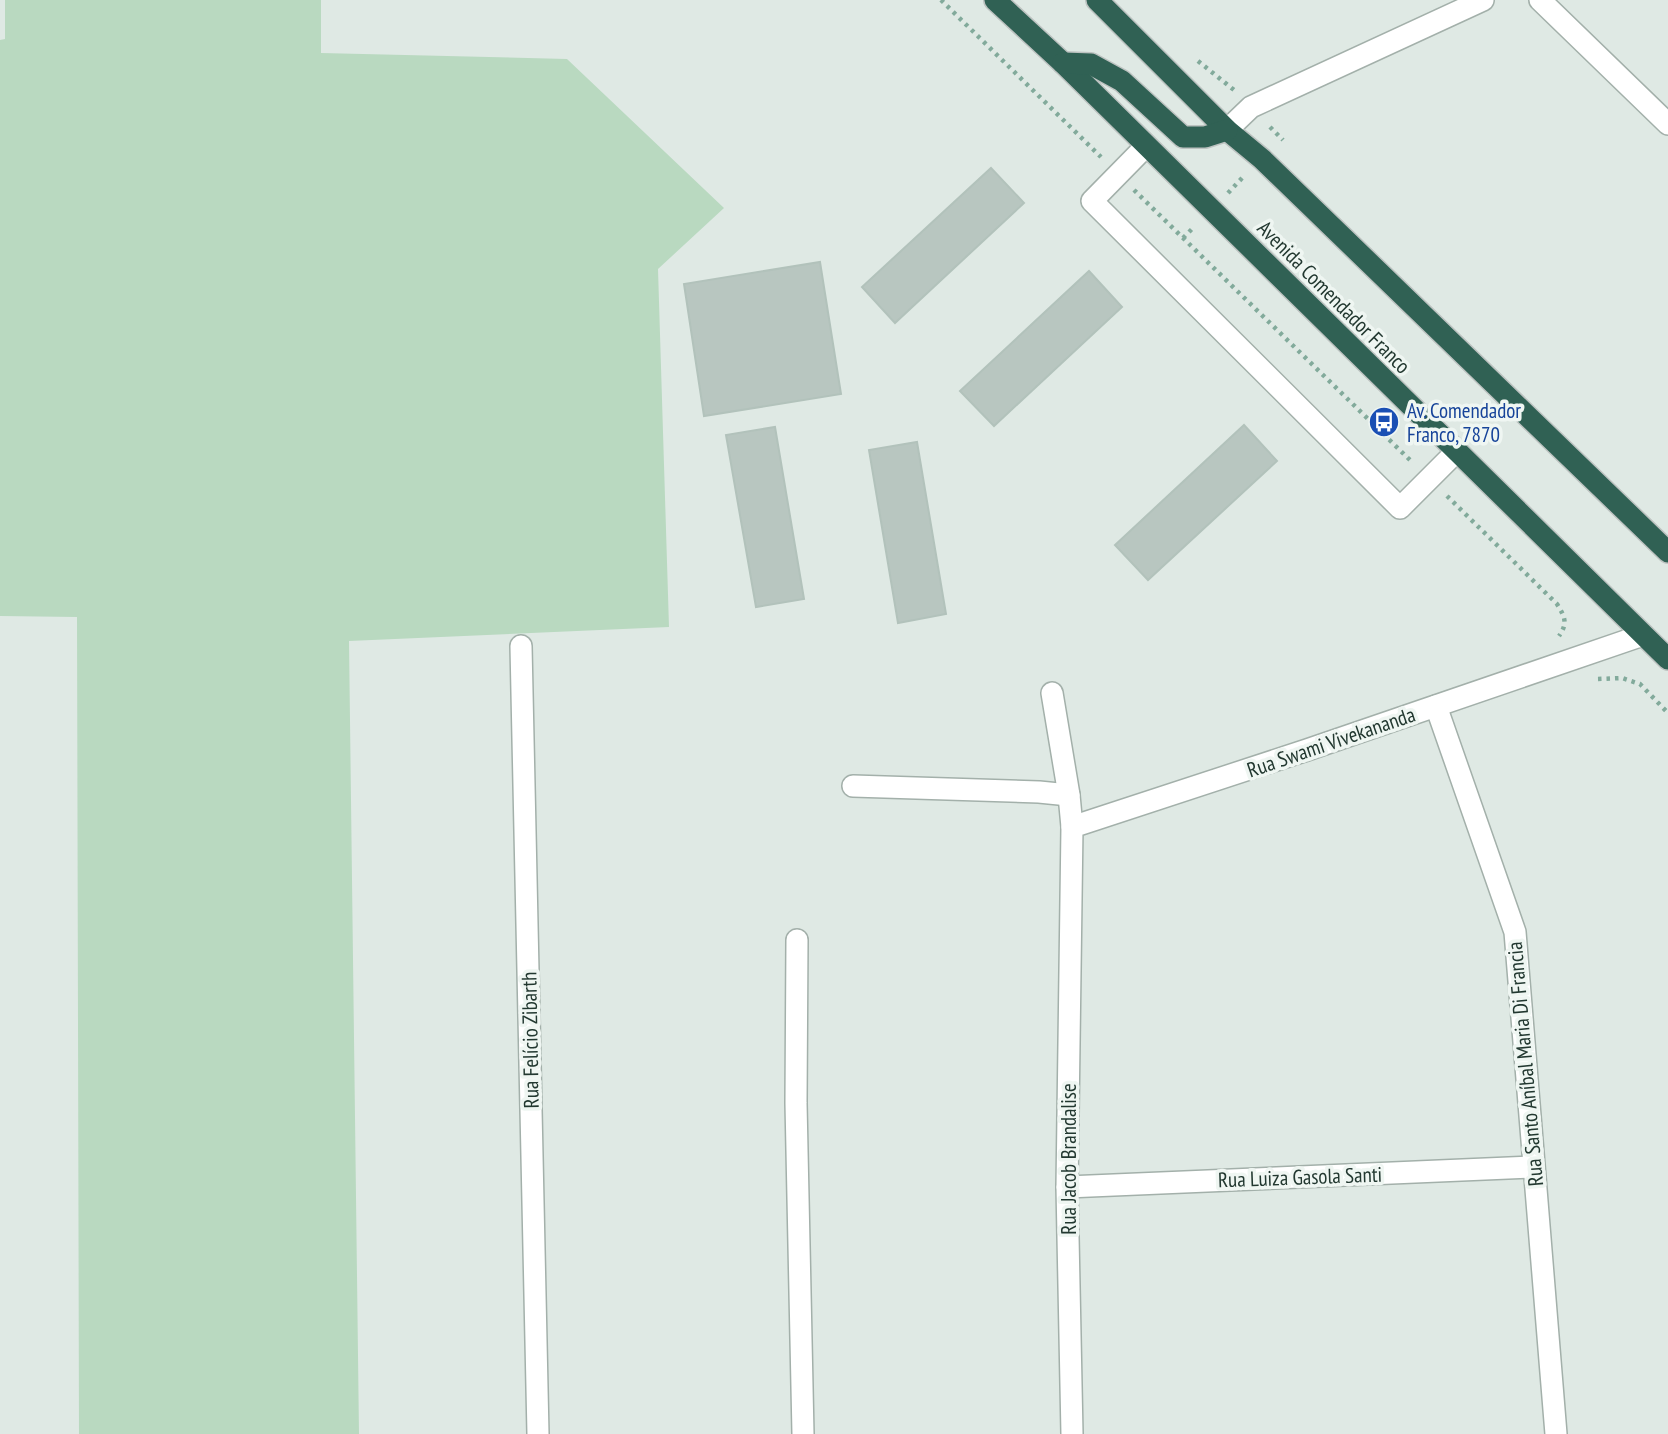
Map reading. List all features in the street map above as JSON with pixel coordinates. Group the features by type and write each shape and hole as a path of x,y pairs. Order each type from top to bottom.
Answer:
{"highway":[{"name":"Avenida Comendador Franco","path":"995,0 1063,63 1668,659"},
{"path":"1097,0 1227,130 1262,159 1668,552"},
{"path":"1063,63 1091,64 1122,81 1183,137 1205,137 1227,130"}],"street":[{"path":"1227,130 1251,107 1483,0"},
{"path":"1539,0 1668,124"},
{"path":"1146,146 1092,201 1400,508 1457,451"},
{"name":"Rua Swami Vivekananda","path":"1072,827 1643,635"},
{"name":"Rua Felício Zibarth","path":"521,646 538,1434"},
{"path":"1052,693 1072,827"},
{"name":"Rua Santo Aníbal Maria Di Francia","path":"1436,706 1515,932 1556,1434"},
{"path":"852,786 1069,795"},
{"name":"Rua Jacob Brandalise","path":"1072,827 1067,1187 1072,1434"},
{"path":"797,940 796,1103 803,1434"},
{"name":"Rua Luiza Gasola Santi","path":"1067,1187 1534,1167"}],"path":[{"path":"941,0 1101,157"},
{"path":"1194,57 1227,83"},
{"path":"1183,238 1282,139"},
{"path":"1134,189 1557,604 1564,616 1565,628 1559,636"},
{"path":"1598,679 1622,678 1640,684 1668,713"}],"green space":[{"path":"5,0 321,0 321,53 567,59 724,208 658,269 669,627 349,641 359,1434 79,1434 77,617 0,616 0,40 5,39"}],"building":[{"path":"991,168 1024,203 895,323 862,287"},
{"path":"820,262 841,394 704,416 684,284"},
{"path":"1089,271 1122,307 994,426 960,391"},
{"path":"1244,425 1277,461 1148,580 1115,545"},
{"path":"775,427 804,599 756,607 726,435"},
{"path":"917,442 946,614 898,623 869,450"}],"place":[{"name":"Av. Comendador Franco, 7870","path":"1384,422"}]}
